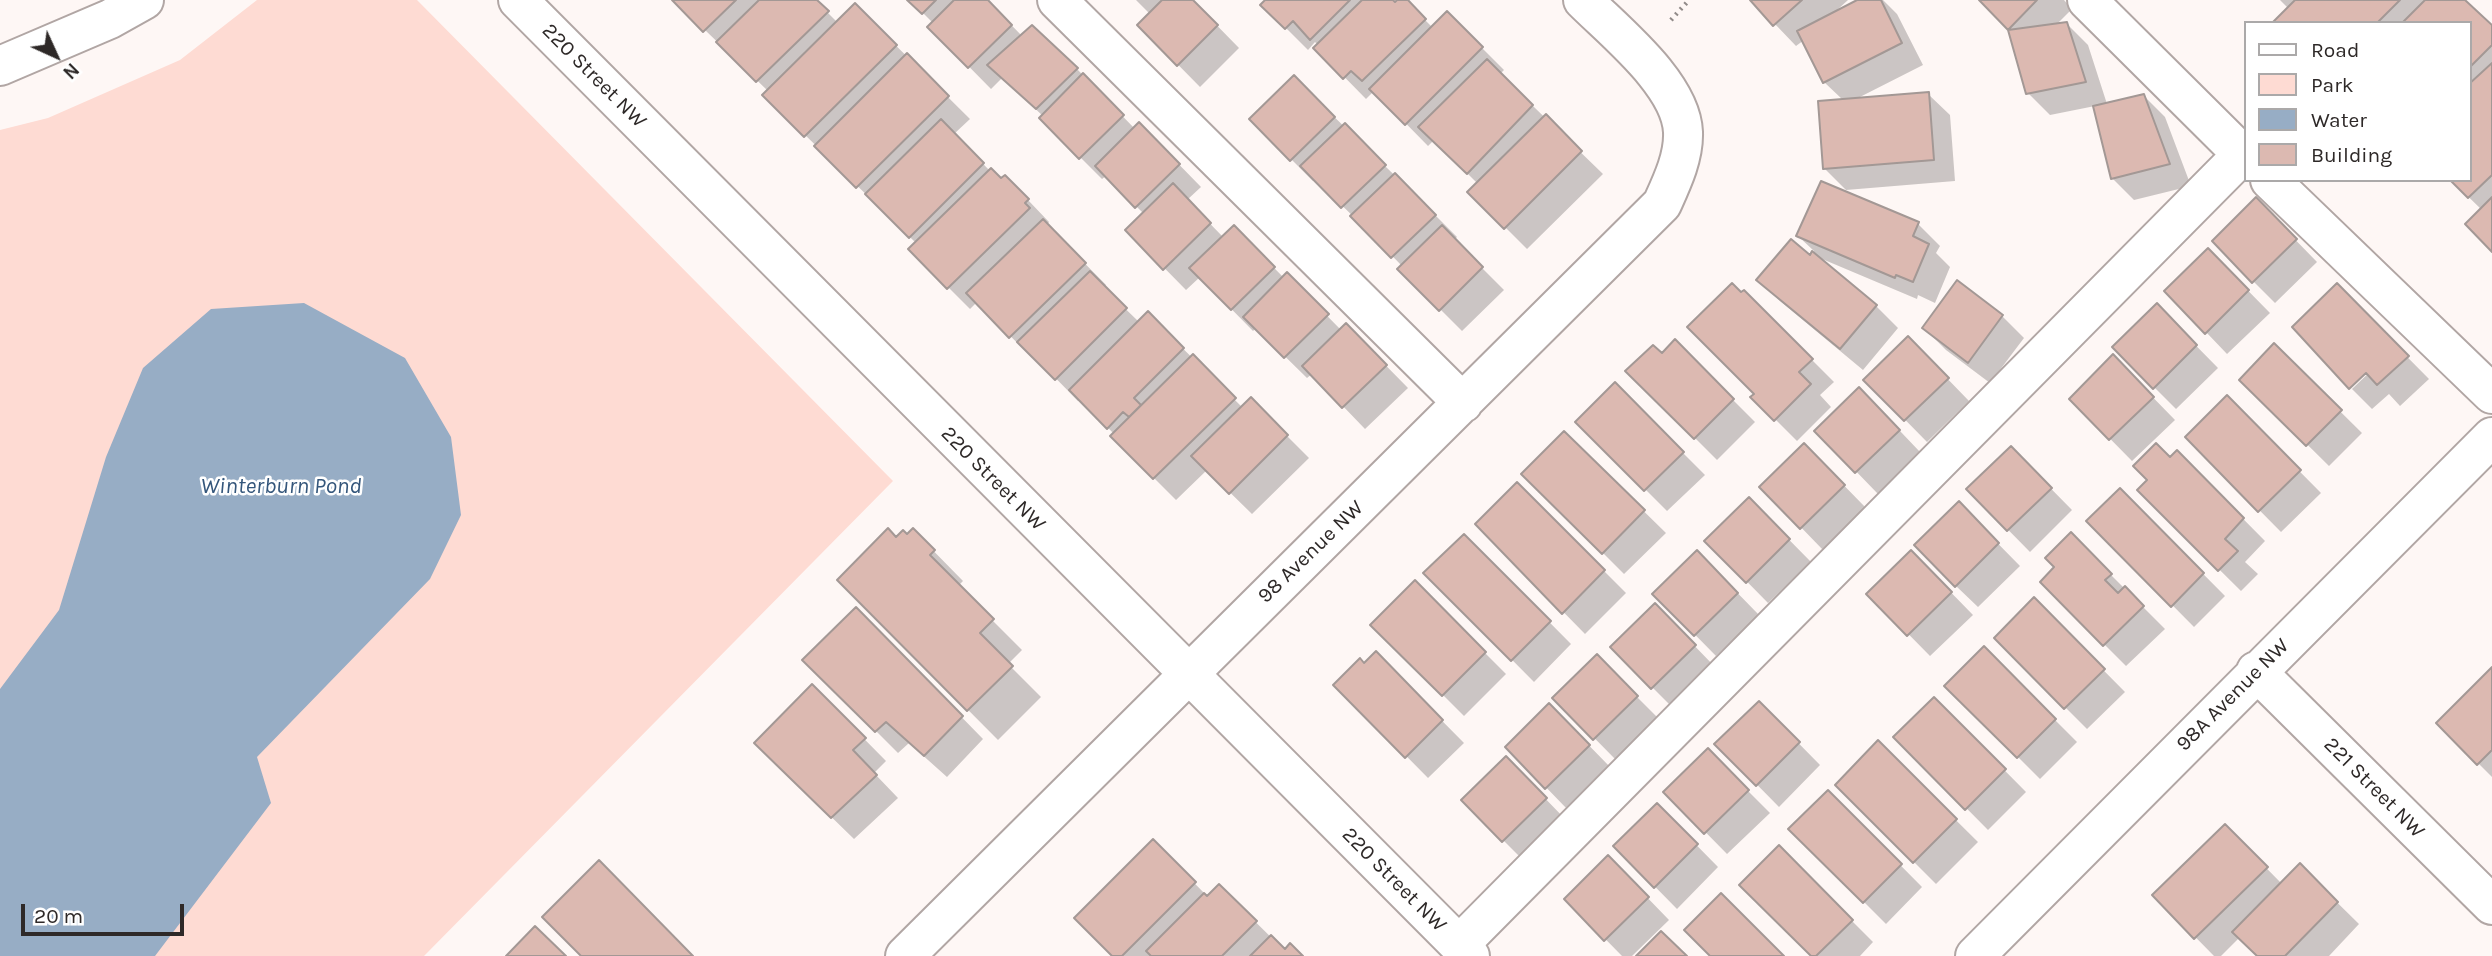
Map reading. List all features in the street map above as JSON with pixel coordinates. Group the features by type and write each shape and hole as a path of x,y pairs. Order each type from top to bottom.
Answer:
{"street":[{"path":"0,66 110,19 144,0"},
{"name":"220 Street NW","path":"518,0 1464,951"},
{"path":"1057,0 1463,403"},
{"name":"98 Avenue NW","path":"917,952 1187,674 1662,204 1681,154 1683,130 1677,108 1665,86 1583,0"},
{"path":"2087,0 2244,155"},
{"path":"1464,951 2244,173"},
{"path":"2272,182 2492,394"},
{"name":"98A Avenue NW","path":"1996,949 2256,671 2492,437"},
{"name":"221 Street NW","path":"2256,671 2492,905"}],"green space":[{"path":"257,0 417,0 893,481 424,956 0,956 0,130 48,118 180,60"}],"water":[{"name":"Winterburn Pond","path":"304,303 405,358 451,437 461,515 430,579 257,757 271,803 155,956 0,956 0,689 59,610 106,457 143,368 211,309"}],"building":[{"path":"672,0 736,0 703,32"},
{"path":"759,0 817,0 829,11 756,82 716,42"},
{"path":"907,0 936,0 922,14"},
{"path":"954,0 988,0 1012,25 968,68 927,27"},
{"path":"1162,0 1193,0 1218,25 1177,66 1137,25"},
{"path":"1265,0 1350,0 1310,40 1293,21 1285,29 1260,5"},
{"path":"1362,0 1408,0 1426,19 1362,81 1351,71 1343,79 1313,48"},
{"path":"1750,0 1802,0 1773,26"},
{"path":"1857,0 1881,0 1902,43 1823,83 1797,31"},
{"path":"1979,0 2037,0 2008,30"},
{"path":"2295,0 2400,0 2379,21 2274,21"},
{"path":"2425,0 2465,0 2492,25 2492,45 2471,66 2471,21 2404,21"},
{"path":"855,3 897,45 804,137 762,95"},
{"path":"1447,11 1483,47 1405,125 1369,89"},
{"path":"2067,22 2086,82 2026,94 2008,30"},
{"path":"1032,25 1078,68 1036,109 987,65"},
{"path":"907,53 949,96 856,188 814,146"},
{"path":"1487,59 1533,105 1467,174 1418,127"},
{"path":"2492,63 2492,175 2468,198 2452,182 2471,182 2471,82"},
{"path":"1083,73 1124,115 1079,159 1039,118"},
{"path":"1294,75 1335,117 1290,161 1249,119"},
{"path":"1929,92 1934,160 1823,169 1818,101"},
{"path":"2144,94 2170,164 2111,179 2093,106"},
{"path":"1546,114 1582,151 1504,229 1467,192"},
{"path":"941,119 984,163 909,238 865,194"},
{"path":"1139,122 1180,164 1135,208 1095,166"},
{"path":"1345,123 1386,165 1341,208 1300,166"},
{"path":"991,168 1001,178 1005,175 1029,199 1025,203 1030,208 947,289 908,249"},
{"path":"1395,173 1436,215 1391,258 1350,216"},
{"path":"1821,181 1919,222 1913,236 1929,244 1913,282 1896,275 1895,278 1796,236"},
{"path":"1173,183 1211,223 1163,270 1125,230"},
{"path":"2256,197 2297,239 2252,283 2212,241"},
{"path":"2492,197 2492,252 2465,224"},
{"path":"1043,219 1086,263 1009,338 966,293"},
{"path":"1234,225 1275,267 1231,310 1189,268"},
{"path":"1442,225 1483,267 1439,311 1397,269"},
{"path":"1791,239 1810,255 1812,251 1877,305 1840,349 1756,280"},
{"path":"2208,248 2249,290 2205,334 2164,291"},
{"path":"1090,271 1127,308 1055,380 1017,342"},
{"path":"1287,272 1329,314 1284,358 1243,317"},
{"path":"1957,280 2003,315 1968,363 1922,328"},
{"path":"1732,283 1741,292 1744,290 1813,359 1799,372 1811,384 1774,421 1750,397 1754,394 1687,327"},
{"path":"2337,283 2409,356 2377,385 2366,373 2349,389 2292,327"},
{"path":"2157,303 2197,345 2153,389 2112,347"},
{"path":"1148,311 1184,348 1134,398 1141,405 1129,417 1123,412 1107,429 1069,390"},
{"path":"1346,323 1387,365 1342,408 1302,366"},
{"path":"1908,336 1949,378 1904,421 1863,380"},
{"path":"1675,339 1734,399 1694,439 1625,371 1653,345 1662,353"},
{"path":"2274,343 2342,410 2306,446 2239,380"},
{"path":"1193,354 1236,398 1153,479 1110,436"},
{"path":"2113,354 2154,397 2109,440 2069,399"},
{"path":"1615,382 1684,452 1644,491 1575,422"},
{"path":"1859,387 1900,430 1855,473 1814,431"},
{"path":"2227,395 2301,470 2258,512 2185,437"},
{"path":"1251,397 1288,435 1229,494 1191,456"},
{"path":"1564,431 1645,510 1602,554 1521,474"},
{"path":"1804,443 1845,485 1800,529 1759,487"},
{"path":"2156,443 2170,457 2177,450 2244,518 2225,539 2238,551 2218,571 2137,490 2147,480 2133,466"},
{"path":"2011,446 2052,488 2007,531 1966,489"},
{"path":"1517,482 1605,570 1562,614 1475,524"},
{"path":"2120,488 2204,573 2171,607 2086,521"},
{"path":"1749,497 1790,539 1746,583 1704,541"},
{"path":"1959,501 1999,543 1955,587 1914,545"},
{"path":"888,528 896,537 903,530 907,534 913,528 935,550 930,555 994,619 980,633 1013,666 967,711 837,580"},
{"path":"2071,532 2112,574 2105,580 2118,593 2125,586 2144,606 2103,646 2040,582 2054,567 2045,558"},
{"path":"1464,534 1551,621 1511,661 1423,573"},
{"path":"1697,550 1738,593 1694,636 1652,594"},
{"path":"1911,550 1952,592 1907,636 1866,594"},
{"path":"1415,580 1486,652 1442,696 1370,625"},
{"path":"2034,597 2105,669 2064,709 1994,638"},
{"path":"1655,603 1696,645 1651,689 1610,647"},
{"path":"856,607 963,716 924,756 886,722 875,732 802,660"},
{"path":"1984,646 2056,719 2017,758 1944,686"},
{"path":"1376,651 1443,720 1405,758 1333,685 1360,658 1364,663"},
{"path":"1597,654 1638,696 1593,740 1552,698"},
{"path":"2492,667 2492,750 2477,765 2436,723"},
{"path":"812,684 866,738 853,750 877,775 831,818 754,743"},
{"path":"1934,697 2006,769 1965,810 1893,737"},
{"path":"1759,701 1800,742 1756,786 1714,744"},
{"path":"1549,703 1590,745 1545,789 1505,747"},
{"path":"1878,740 1957,819 1913,863 1835,785"},
{"path":"1708,748 1749,790 1704,834 1663,792"},
{"path":"1506,756 1547,798 1502,842 1461,800"},
{"path":"1828,790 1902,864 1863,903 1788,829"},
{"path":"1657,803 1698,844 1654,888 1613,846"},
{"path":"2225,824 2268,867 2194,939 2152,895"},
{"path":"1153,839 1196,882 1122,956 1112,956 1074,918"},
{"path":"1779,845 1853,920 1816,956 1811,956 1739,885"},
{"path":"1608,855 1649,897 1604,941 1564,899"},
{"path":"599,860 693,956 581,956 542,917"},
{"path":"2300,863 2338,902 2285,956 2257,956 2232,932"},
{"path":"1219,884 1257,921 1222,956 1151,956 1146,951 1204,893 1207,896"},
{"path":"1721,893 1784,956 1710,956 1684,930"},
{"path":"535,926 566,956 506,956"},
{"path":"1661,931 1687,956 1636,956"},
{"path":"1271,935 1285,949 1290,943 1303,956 1250,956"}]}
